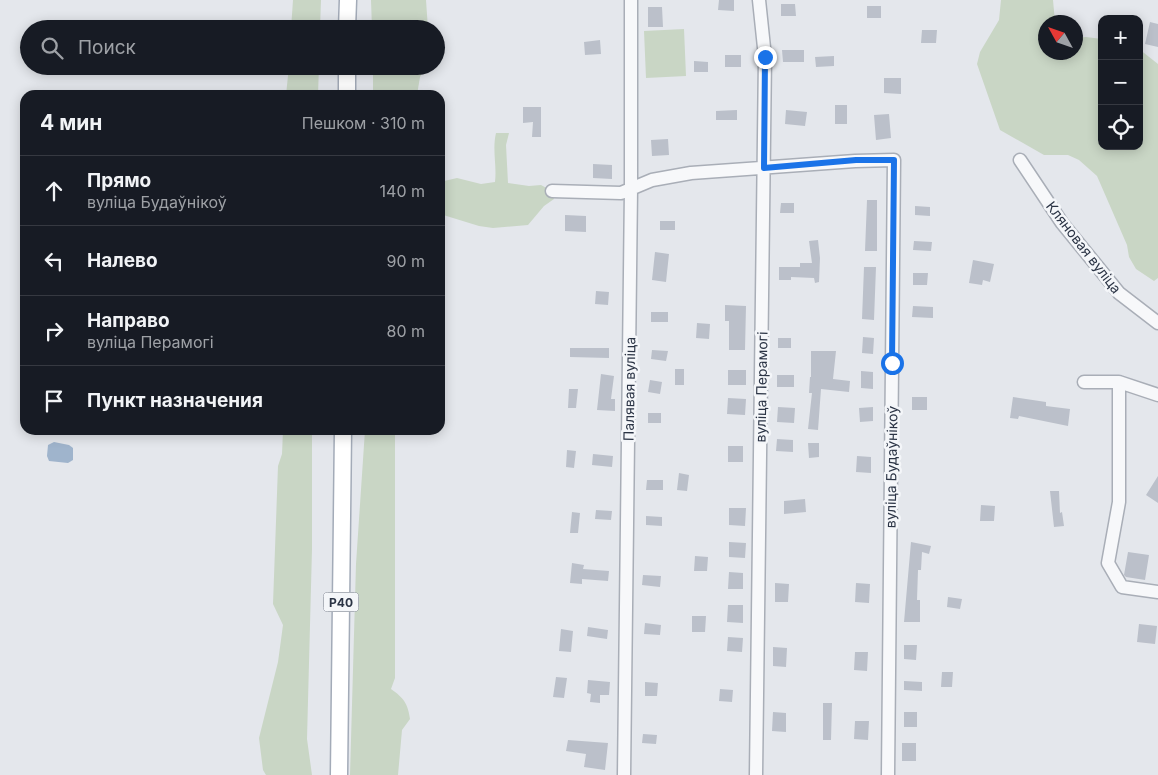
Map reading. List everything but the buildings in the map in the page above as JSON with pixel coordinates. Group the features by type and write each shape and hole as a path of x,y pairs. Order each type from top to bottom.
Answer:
{"main road":[{"path":"347,20 348,0"},
{"path":"346,90 347,75"},
{"name":"Р40","path":"339,775 343,435"}],"street":[{"name":"вуліца Перамогі","path":"756,775 765,57 759,0"},
{"name":"Палявая вуліца","path":"624,775 632,2"},
{"name":"вуліца Будаўнікоў","path":"764,168 856,160 894,160 888,775"},
{"name":"Кляновая вуліца","path":"1020,160 1062,223 1118,293 1158,323"},
{"path":"552,191 621,193 652,180 691,173 764,168"},
{"path":"1084,382 1119,382 1158,395"},
{"path":"1119,382 1119,502 1108,564 1122,588 1158,592"}],"green space":[{"path":"293,0 321,0 320,20 292,20"},
{"path":"371,0 426,0 427,20 372,20"},
{"path":"1001,0 1053,0 1054,15 1038,15 1038,60 1083,60 1083,37 1098,38 1098,150 1143,150 1143,52 1158,64 1158,278 1154,281 1136,269 1129,257 1127,245 1097,176 1079,160 1068,155 1044,155 1000,130 977,64 980,52 999,20"},
{"path":"684,29 686,76 646,78 644,31"},
{"path":"288,75 319,75 318,90 287,90"},
{"path":"373,75 421,75 418,90 373,90"},
{"path":"496,133 509,133 506,145 508,183 529,186 541,185 552,191 554,199 544,206 528,225 493,228 479,226 445,216 445,181 457,178 481,184 495,182 494,145"},
{"path":"283,435 312,435 312,549 307,739 312,775 266,775 263,770 259,738 278,662 283,625 273,604 278,466 282,454"},
{"path":"365,435 395,435 395,678 391,689 405,702 410,719 402,730 398,775 350,775 356,564"}],"water":[{"path":"54,442 69,445 73,448 73,460 68,463 49,461 47,456 48,445"}],"route":[{"path":"765,57 764,168 856,160 894,160 892,363"}]}
